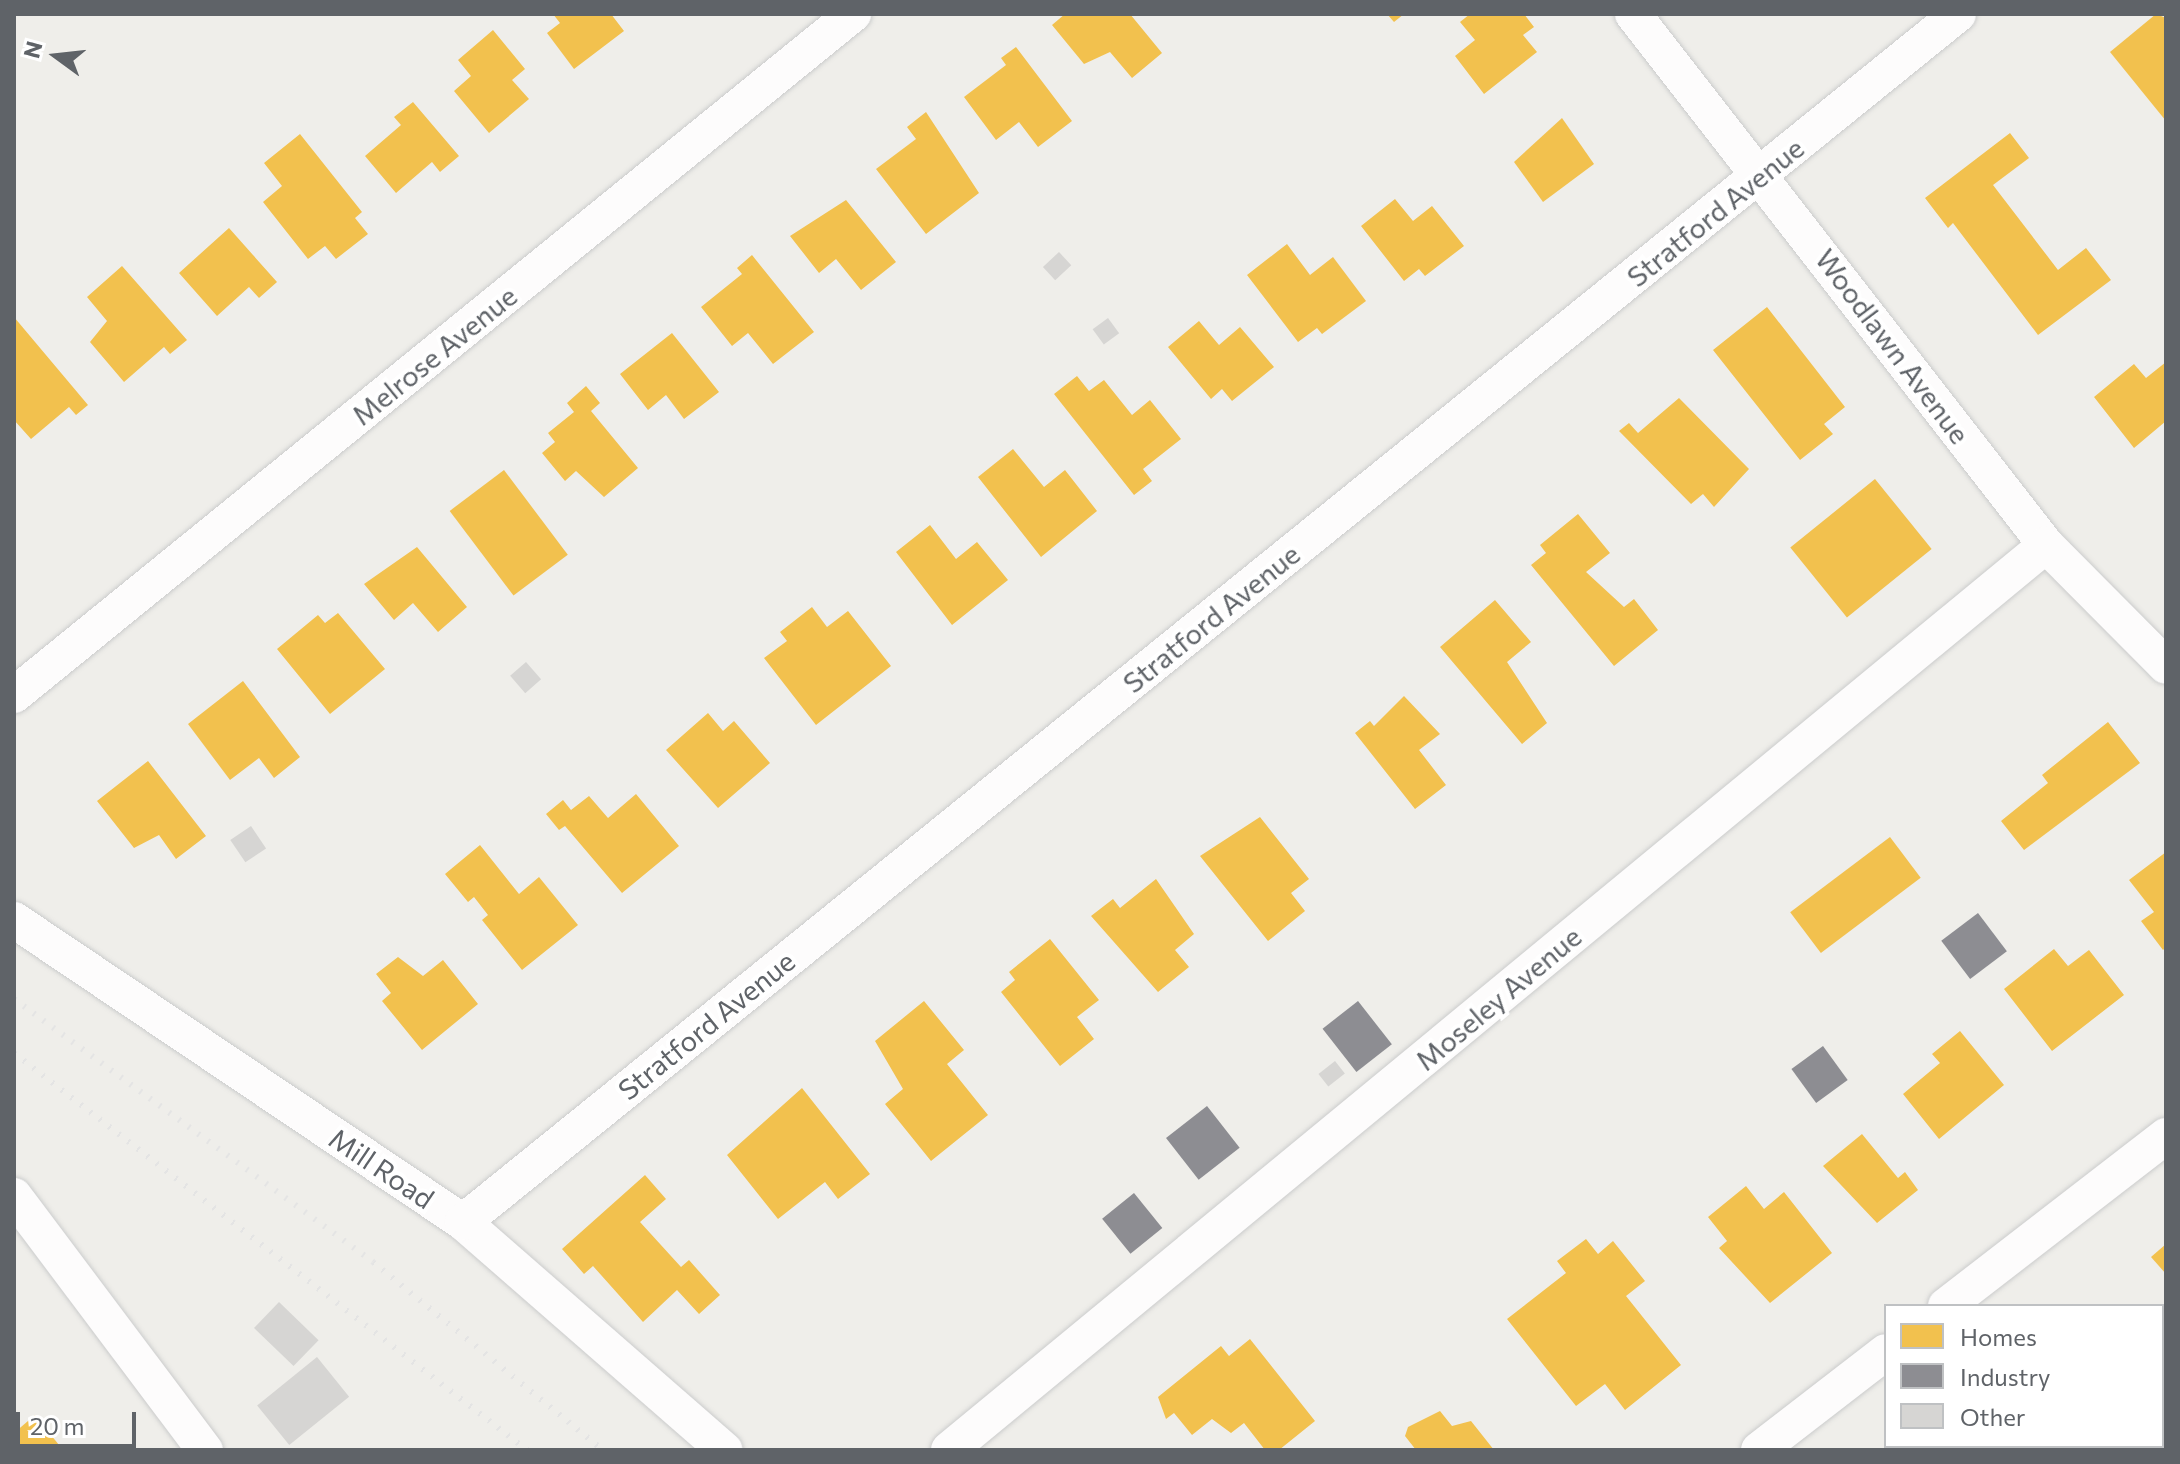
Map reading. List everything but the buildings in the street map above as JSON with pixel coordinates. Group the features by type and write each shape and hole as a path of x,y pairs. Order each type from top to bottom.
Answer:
{"street":[{"name":"Melrose Avenue","path":"14,695 853,14"},
{"name":"Woodlawn Avenue","path":"1633,14 1762,175 2046,545 2166,666"},
{"name":"Stratford Avenue","path":"463,1222 1958,14"},
{"name":"Moseley Avenue","path":"949,1450 2046,545"},
{"name":"Mill Road","path":"14,920 463,1222 724,1450"},
{"path":"1949,1304 2166,1136"},
{"path":"14,1196 205,1450"},
{"path":"1759,1450 1884,1354"}],"railway":[{"path":"14,999 373,1262 603,1450"},
{"path":"14,1053 527,1450"}]}
